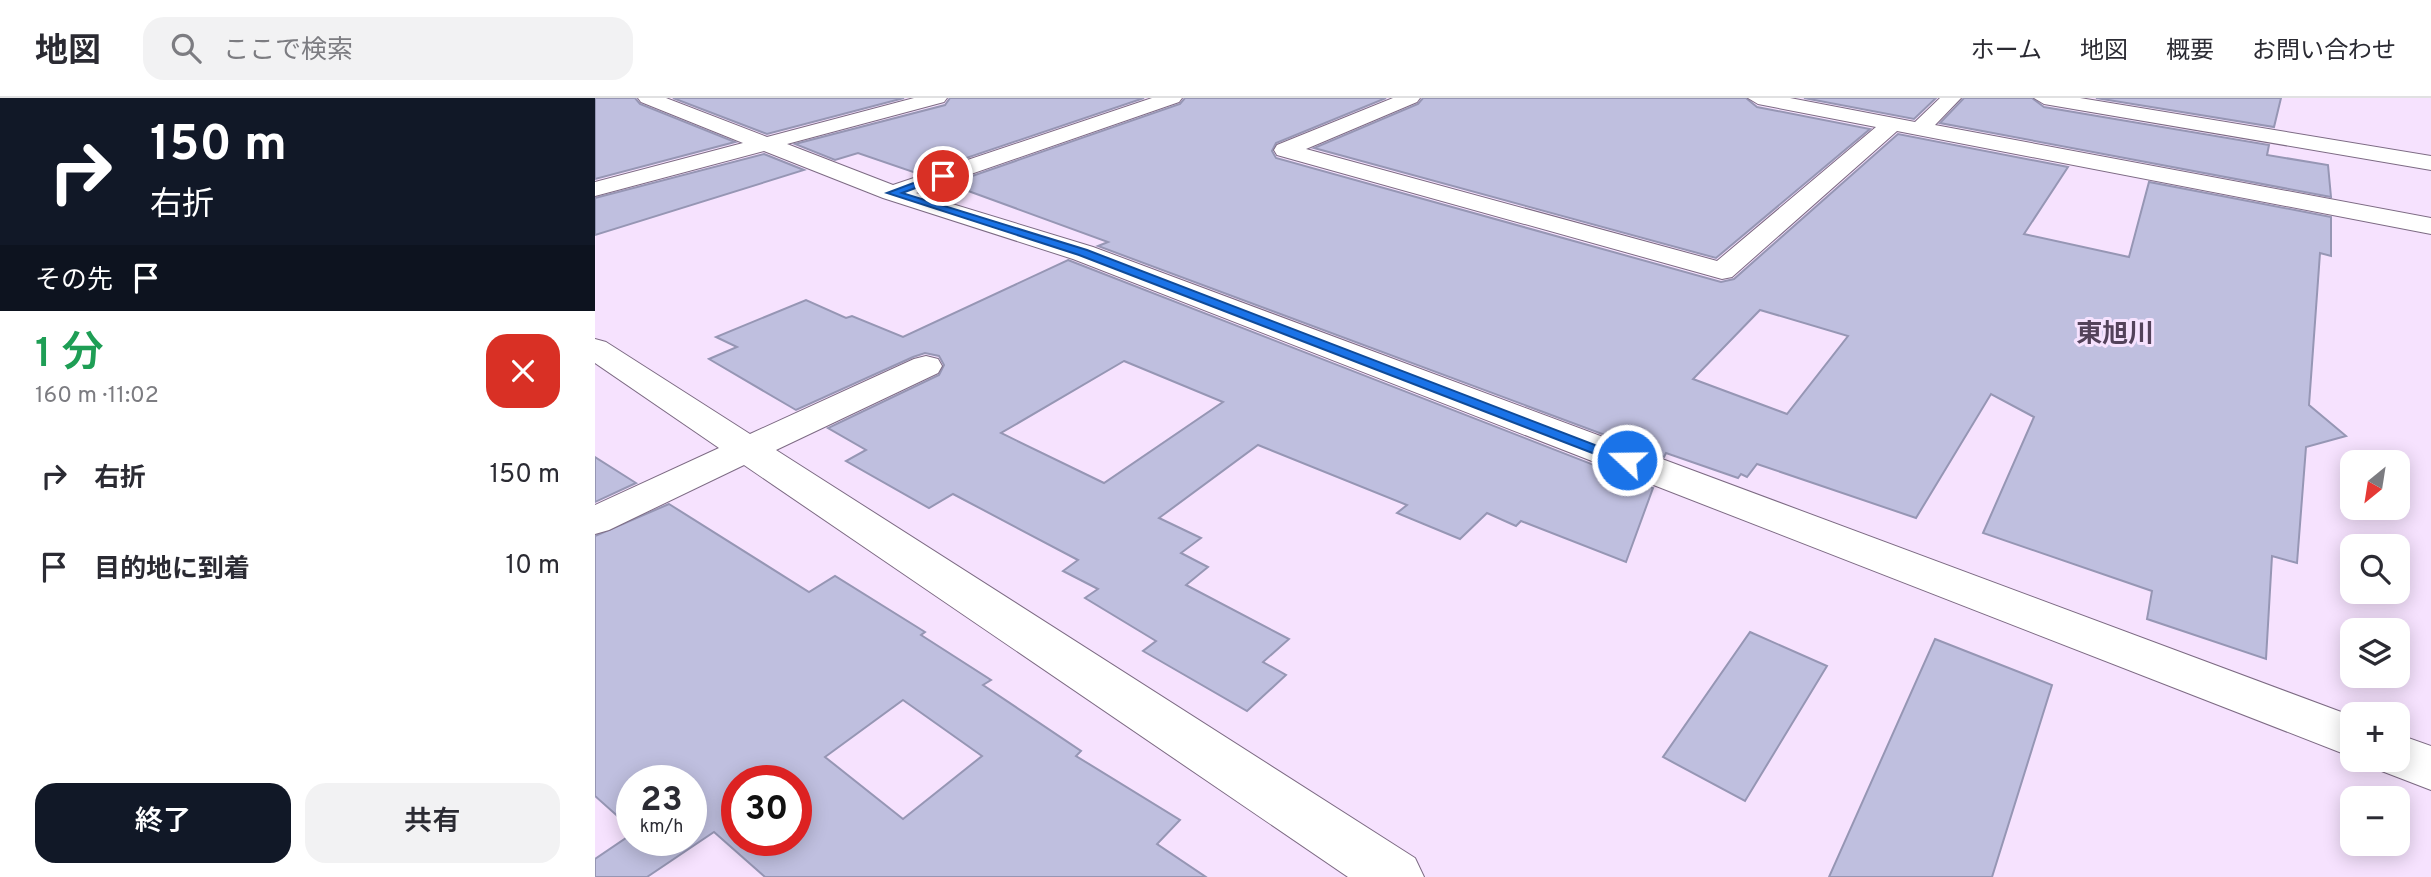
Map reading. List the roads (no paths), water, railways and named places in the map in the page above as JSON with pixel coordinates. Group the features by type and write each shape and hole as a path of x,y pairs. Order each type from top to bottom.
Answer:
{"street":[{"path":"648,98 892,193 1083,253 2340,732"},
{"path":"595,189 937,98"},
{"path":"892,193 1172,98"},
{"path":"1410,98 1285,150 1722,271 1893,123"},
{"path":"1758,98 2431,226"},
{"path":"1921,128 1951,98"},
{"path":"2044,98 2431,163"},
{"path":"595,349 1395,877"},
{"path":"595,521 926,366"},
{"path":"2410,760 2431,768"}],"district":[{"name":"東旭川","path":"2115,333"}]}
